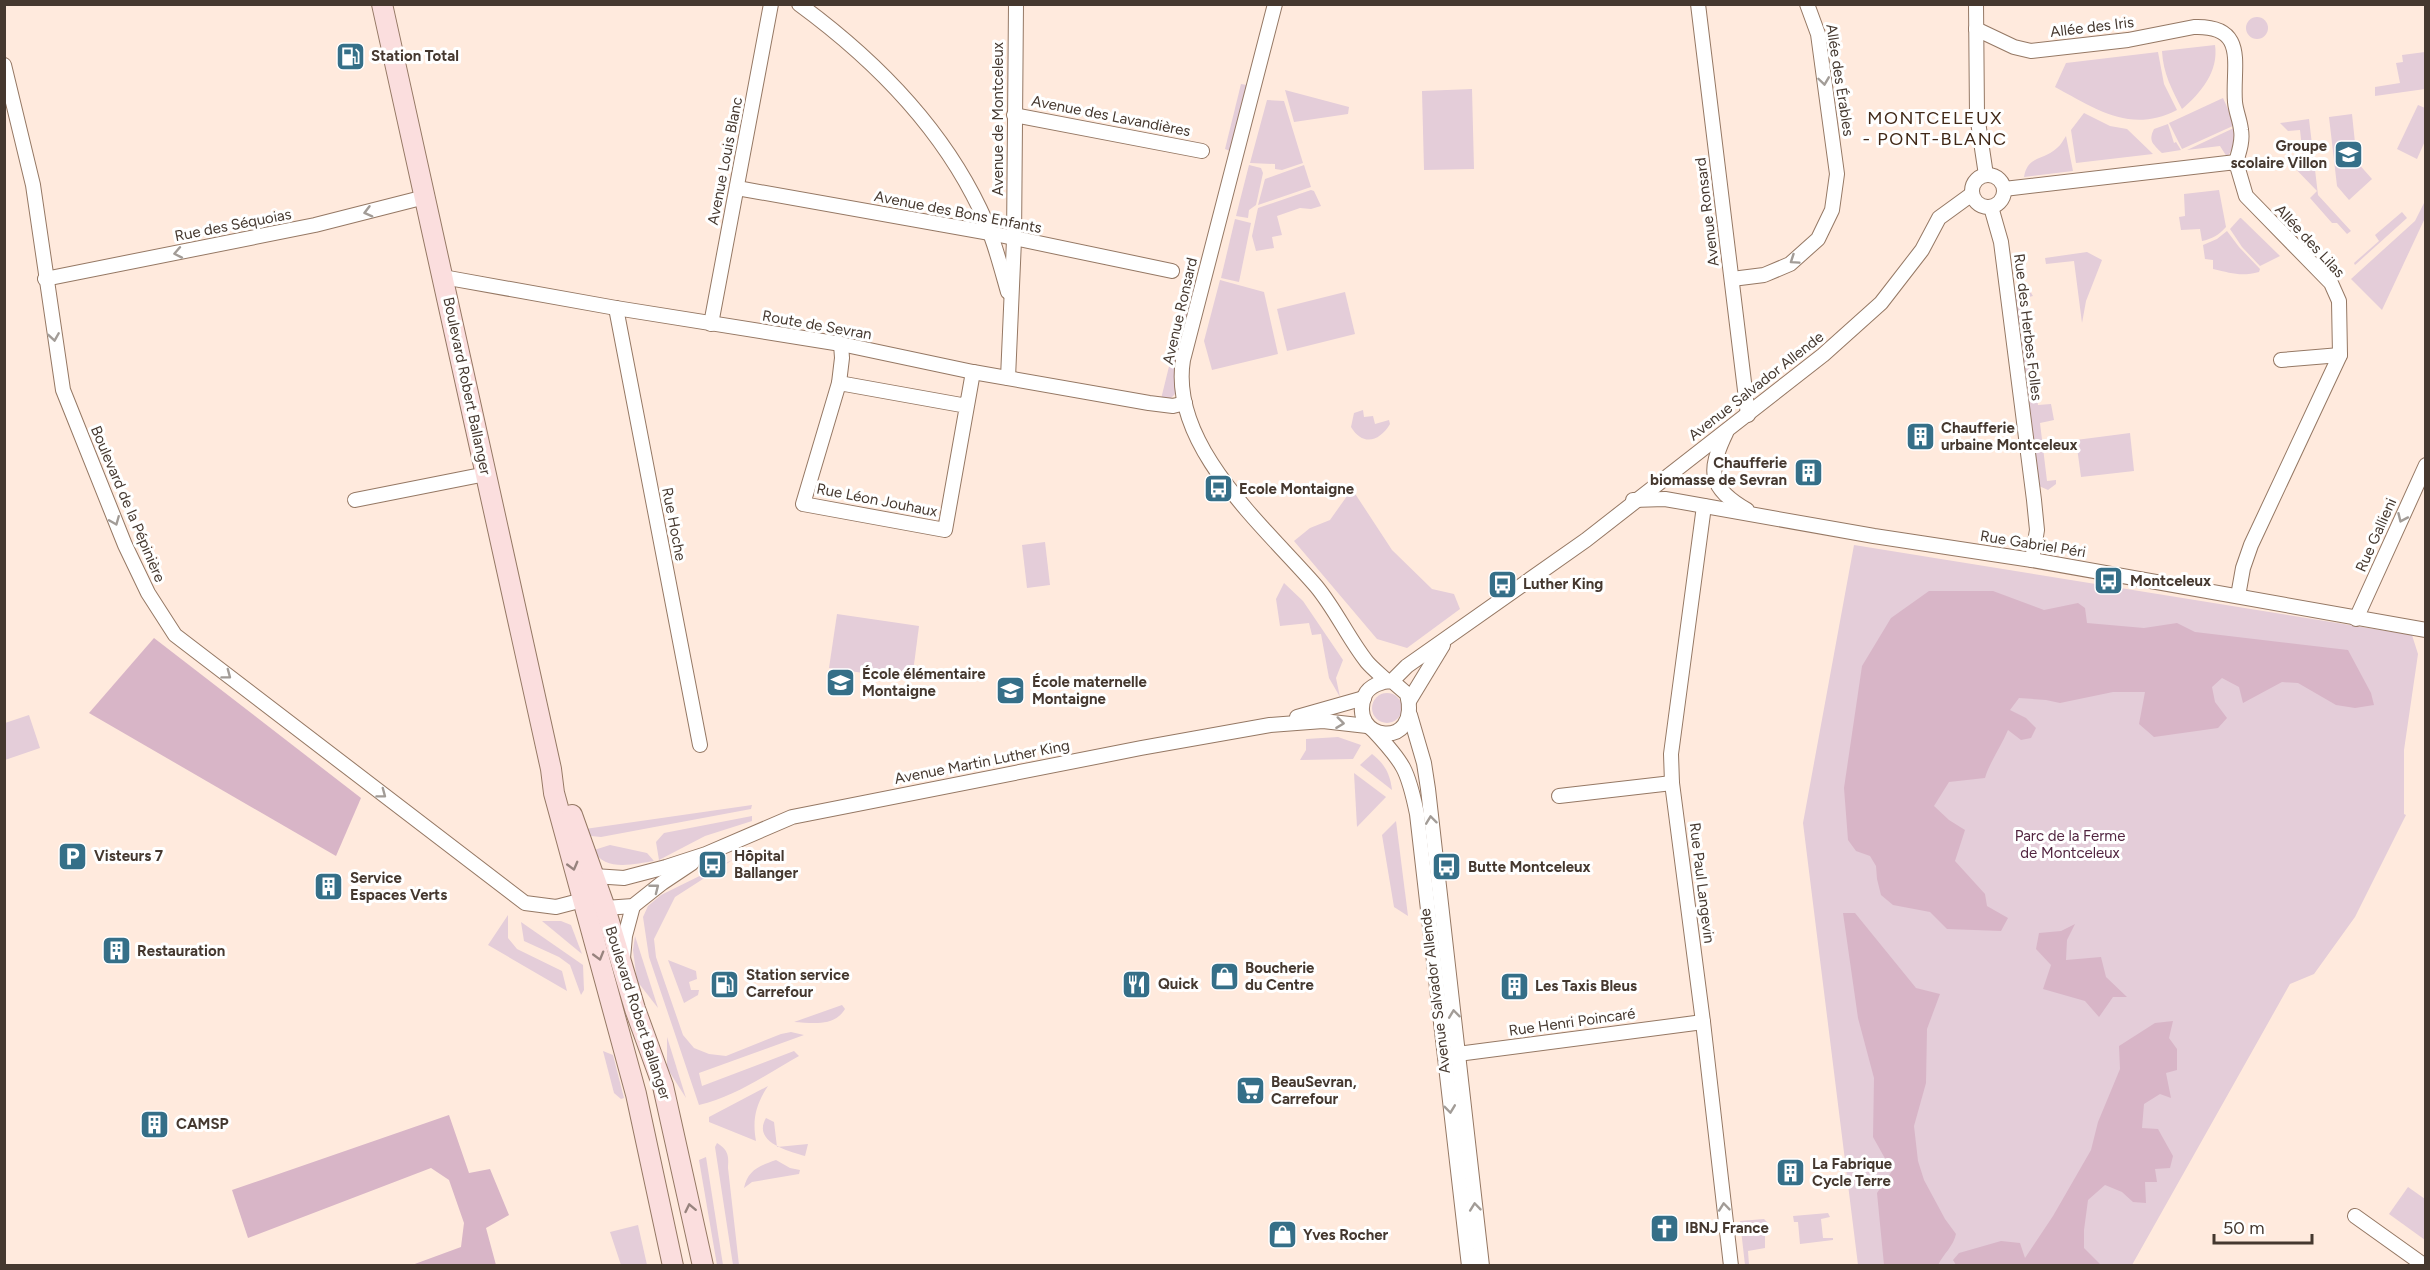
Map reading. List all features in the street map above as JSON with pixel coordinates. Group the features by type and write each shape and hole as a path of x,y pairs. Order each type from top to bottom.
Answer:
{"main road":[{"name":"Boulevard Robert Ballanger","path":"386,5 425,197 551,769 554,793 636,1094 673,1266"},
{"name":"Boulevard Robert Ballanger","path":"551,769 563,790 594,876 666,1098 703,1266"}],"street":[{"name":"Avenue Louis Blanc","path":"711,324 771,4"},
{"path":"799,4 855,47 899,90 938,138 966,182 990,233 1011,300"},
{"name":"Avenue de Montceleux","path":"1008,378 1014,240 1017,4"},
{"name":"Avenue Ronsard","path":"1275,4 1183,360 1181,373 1185,403 1204,448 1225,483 1268,536 1317,587 1369,665 1390,681"},
{"name":"Avenue Ronsard","path":"1698,4 1748,415"},
{"name":"Allée des Érables","path":"1732,279 1764,275 1799,257 1818,239 1835,199 1837,174 1818,34 1807,4"},
{"path":"1976,4 1977,124 1986,175"},
{"name":"Allée des Iris","path":"1976,29 2014,47 2031,51 2128,40 2194,27 2220,31 2228,37 2236,53 2235,106 2242,132 2236,162"},
{"name":"Boulevard de la Pépinière","path":"4,65 33,185 63,390 125,545 148,593 175,635 525,903 556,907 584,900"},
{"name":"Avenue des Lavandières","path":"1014,115 1203,151"},
{"path":"2004,189 2236,162"},
{"name":"Allée des Lilas","path":"2236,162 2246,196 2331,283 2339,300 2340,355 2251,544 2243,568 2238,596"},
{"path":"1986,175 1998,178 2004,189 2002,199 1991,207 1978,205 1971,194 1976,179 1986,175"},
{"name":"Avenue des Bons Enfants","path":"737,188 990,233 1014,240 1172,270"},
{"name":"Avenue Salvador Allende","path":"1390,681 1586,540 1633,500 1748,415 1823,355 1881,303 1922,250 1939,218 1971,194"},
{"name":"Rue des Séquoias","path":"45,279 315,225 425,197"},
{"name":"Rue des Herbes Folles","path":"1991,207 2001,242 2036,520 2037,530 2032,560"},
{"name":"Route de Sevran","path":"443,276 616,308 841,344 973,372 1149,403 1173,406 1185,403"},
{"name":"Rue Hoche","path":"616,308 700,745"},
{"name":"Rue Léon Jouhaux","path":"841,344 839,383 803,504 945,530 973,372"},
{"path":"2281,360 2340,355"},
{"path":"839,383 967,406"},
{"path":"1726,431 1715,456 1715,483 1728,499 1754,515"},
{"name":"Rue Gallieni","path":"2356,619 2426,465"},
{"path":"355,500 486,474"},
{"name":"Rue Gabriel Péri","path":"1633,500 1665,499 1874,536 2032,560 2426,630"},
{"name":"Rue Paul Langevin","path":"1704,506 1696,578 1672,735 1672,783 1731,1266"},
{"name":"Avenue Salvador Allende","path":"1445,641 1409,708 1424,763 1428,789 1482,1266"},
{"name":"Avenue Ronsard","path":"1357,649 1365,670 1365,694"},
{"path":"1390,681 1404,690 1409,708 1402,728 1393,733 1380,734 1370,728 1362,708 1365,694 1390,681"},
{"name":"Avenue Martin Luther King","path":"1270,725 1365,694"},
{"name":"Avenue Martin Luther King","path":"594,876 624,878 706,854 792,817 1141,748 1270,725 1323,721 1370,728"},
{"name":"Avenue Salvador Allende","path":"1370,728 1400,761 1410,779 1417,814 1469,1266"},
{"path":"1559,796 1672,783"},
{"name":"Avenue Martin Luther King","path":"633,906 662,883 706,854"},
{"path":"594,876 584,900 605,908 633,906 625,936 622,966"},
{"name":"Rue Henri Poincaré","path":"1444,1056 1703,1022"},
{"path":"2355,1216 2425,1266"}],"green space":[{"path":"2257,17 2265,20 2268,28 2265,36 2257,39 2249,36 2246,28 2249,20"},
{"path":"2215,45 2214,64 2207,81 2182,109 2166,74 2162,51"},
{"path":"2158,52 2164,84 2177,110 2160,117 2144,120 2114,116 2055,87 2066,63"},
{"path":"2425,52 2425,89 2375,96 2375,87 2400,83 2396,63 2403,62 2402,55"},
{"path":"1241,84 1247,85 1230,151 1225,149"},
{"path":"1472,89 1474,169 1424,170 1422,91"},
{"path":"1285,90 1349,107 1348,114 1294,122"},
{"path":"2223,98 2235,125 2182,149 2169,123"},
{"path":"1267,100 1284,101 1303,163 1282,170 1275,169 1275,164 1250,163"},
{"path":"2418,105 2425,108 2425,141 2417,159 2397,149"},
{"path":"2084,113 2110,126 2127,129 2153,154 2076,163 2071,130"},
{"path":"2352,114 2357,162 2372,179 2349,200 2337,186 2329,117"},
{"path":"2309,119 2318,195 2351,231 2347,234 2337,223 2332,223 2310,198 2317,191 2287,160 2303,158 2300,130 2288,131 2280,123"},
{"path":"2168,124 2174,143 2176,142 2181,150 2162,153 2154,145 2151,137 2154,129"},
{"path":"2236,127 2234,147 2227,157 2220,146 2187,150"},
{"path":"2066,136 2073,171 2024,177 2029,165 2052,152"},
{"path":"1249,165 1261,168 1263,173 1256,205 1249,210 1248,218 1236,216"},
{"path":"1304,165 1311,187 1258,205 1265,179"},
{"path":"1311,190 1314,191 1321,206 1311,209 1300,208 1277,216 1282,235 1272,237 1274,248 1256,251 1252,236 1258,208"},
{"path":"2219,190 2226,227 2215,236 2202,241 2200,229 2181,230 2179,217 2185,216 2184,194"},
{"path":"2425,201 2425,218 2382,310 2351,279 2415,221"},
{"path":"2402,212 2407,218 2355,265 2354,263 2379,241 2375,235"},
{"path":"2240,218 2280,256 2260,266 2242,247 2230,229"},
{"path":"1235,219 1251,223 1239,282 1221,278"},
{"path":"2227,231 2260,269 2259,272 2241,274 2213,269 2213,260 2205,259 2203,245 2217,239"},
{"path":"2087,252 2102,260 2086,301 2082,323 2074,261 2046,264 2045,258"},
{"path":"1220,280 1264,292 1278,354 1212,370 1204,341"},
{"path":"1190,281 1196,283 1176,361 1175,394 1170,399 1161,399"},
{"path":"2018,289 2030,291 2033,296 2025,298 2038,405 2051,404 2054,420 2040,423 2047,481 2056,480 2056,484 2048,490 2039,486 2014,296"},
{"path":"1345,292 1355,334 1287,351 1277,309"},
{"path":"1363,410 1364,417 1373,416 1375,424 1389,420 1390,424 1386,430 1376,438 1361,437 1351,427 1354,413"},
{"path":"2130,433 2134,471 2081,477 2076,440"},
{"path":"1352,489 1392,550 1432,589 1454,594 1460,609 1407,648 1377,639 1294,541 1310,528 1330,520"},
{"path":"1045,542 1050,585 1027,588 1022,545"},
{"name":"Parc de la Ferme de Montceleux","path":"1854,545 2412,635 2418,654 2404,750 2404,814 2406,815 2355,917 2314,974 2290,984 2132,1265 1858,1265 1803,823"},
{"path":"1284,583 1303,601 1343,660 1336,678 1340,697 1329,678 1321,634 1312,635 1309,623 1280,626 1276,599"},
{"path":"837,614 919,626 912,680 829,668"},
{"path":"1387,693 1398,697 1402,708 1398,719 1387,723 1376,719 1372,708 1376,697"},
{"path":"29,715 40,748 5,760 5,723"},
{"path":"1338,737 1361,745 1353,759 1300,760 1306,750 1306,739"},
{"path":"1372,754 1386,770 1392,790 1360,765"},
{"path":"1354,773 1386,797 1357,827"},
{"path":"752,805 751,809 601,837 591,836 585,829"},
{"path":"752,816 752,821 705,836 659,860 656,842 664,833"},
{"path":"1396,821 1408,916 1394,907 1382,835"},
{"path":"610,845 647,853 654,861 638,864 612,864 598,857 594,850"},
{"path":"734,859 675,897 654,939 656,957 683,1035 694,1048 709,1054 726,1056 781,1034 791,1032 804,1035 699,1073 702,1086 794,1051 799,1056 738,1091 699,1105 649,957 643,917 648,906 661,895"},
{"path":"508,915 508,938 517,949 562,971 567,991 488,945"},
{"path":"542,921 561,921 571,925 582,954"},
{"path":"521,922 583,965 584,990 581,995 570,965 559,957 524,941"},
{"path":"635,936 658,1008 637,981 633,950"},
{"path":"668,960 696,971 697,979 689,982 691,990 699,990 698,995 684,1003"},
{"path":"842,1005 845,1009 835,1019 822,1023 794,1022"},
{"path":"667,1037 686,1098 667,1068"},
{"path":"603,1051 613,1055 624,1098 621,1099 614,1093"},
{"path":"768,1086 760,1099 756,1112 754,1126 756,1141 709,1122 709,1117"},
{"path":"766,1118 774,1122 777,1146 764,1133 763,1126"},
{"path":"717,1143 724,1148 728,1156 739,1265 733,1265 715,1147"},
{"path":"808,1144 805,1156 779,1147"},
{"path":"706,1157 723,1265 717,1265 699,1160"},
{"path":"776,1160 790,1168 800,1170 799,1174 752,1182 744,1188 751,1173 764,1164"},
{"path":"2408,1187 2425,1199 2425,1240 2389,1214"},
{"path":"1828,1213 1830,1217 1821,1219 1823,1238 1833,1238 1833,1240 1800,1244 1798,1222 1794,1222 1793,1216"},
{"path":"1764,1219 1770,1225 1765,1227 1765,1248 1748,1251 1749,1265 1745,1265 1740,1221"},
{"path":"638,1225 647,1265 621,1265 610,1232"}],"shaded area":[{"path":"1929,591 1993,591 2044,610 2078,603 2085,608 2087,623 2144,628 2177,623 2195,632 2348,650 2371,693 2374,705 2355,708 2336,705 2298,683 2282,682 2243,703 2239,687 2222,678 2212,687 2215,702 2227,718 2218,728 2154,737 2139,724 2145,692 2113,692 2060,703 2019,698 2010,710 2026,718 2036,728 2031,738 2021,740 2008,730 1985,778 1949,782 1934,806 1949,820 1965,830 1955,861 1985,894 1987,906 2008,918 2001,931 1947,929 1930,912 1893,905 1881,895 1876,866 1870,856 1856,851 1848,840 1844,788 1862,666 1891,618"},
{"path":"154,638 361,798 336,856 89,713"},
{"path":"1843,913 1855,913 1916,988 1940,994 1927,1029 1926,1083 1914,1126 1918,1161 1924,1180 1945,1219 1956,1234 1953,1243 1938,1265 1884,1265 1877,1193 1892,1171 1873,1137 1874,1078 1858,1018"},
{"path":"2075,924 2067,940 2066,960 2101,957 2106,977 2127,997 2113,997 2099,1017 2085,1001 2043,989 2051,965 2036,949 2039,933 2061,931"},
{"path":"2173,1021 2169,1038 2177,1049 2177,1070 2166,1073 2171,1098 2160,1094 2144,1104 2142,1128 2158,1129 2173,1156 2170,1168 2155,1169 2157,1182 2145,1182 2146,1203 2133,1202 2122,1192 2105,1185 2088,1200 2084,1248 2101,1265 1956,1265 1953,1260 1959,1253 2001,1241 2020,1243 2025,1258 2053,1216 2091,1150 2098,1122 2120,1069 2119,1046 2155,1023"},
{"path":"449,1115 469,1173 490,1169 509,1215 486,1228 496,1265 412,1265 461,1247 464,1223 449,1180 431,1168 248,1238 232,1190"}],"place":[{"name":"Station Total","path":"350,56"},
{"name":"Groupe scolaire Villon","path":"2348,155"},
{"name":"Chaufferie urbaine Montceleux","path":"1920,437"},
{"name":"Chaufferie biomasse de Sevran","path":"1808,472"},
{"name":"Ecole Montaigne","path":"1218,489"},
{"name":"Montceleux","path":"2109,581"},
{"name":"Luther King","path":"1502,584"},
{"name":"École élémentaire Montaigne","path":"841,683"},
{"name":"École maternelle Montaigne","path":"1011,691"},
{"name":"Visteurs 7","path":"73,856"},
{"name":"Hôpital Ballanger","path":"713,865"},
{"name":"Butte Montceleux","path":"1447,867"},
{"name":"Service Espaces Verts","path":"329,887"},
{"name":"Restauration","path":"116,951"},
{"name":"Boucherie du Centre","path":"1224,977"},
{"name":"Station service Carrefour","path":"725,984"},
{"name":"Quick","path":"1137,984"},
{"name":"Les Taxis Bleus","path":"1514,986"},
{"name":"BeauSevran, Carrefour","path":"1250,1091"},
{"name":"CAMSP","path":"155,1124"},
{"name":"La Fabrique Cycle Terre","path":"1791,1173"},
{"name":"IBNJ France","path":"1664,1228"},
{"name":"Yves Rocher","path":"1282,1235"}],"district":[{"name":"MONTCELEUX - PONT-BLANC","path":"1935,128"}]}
